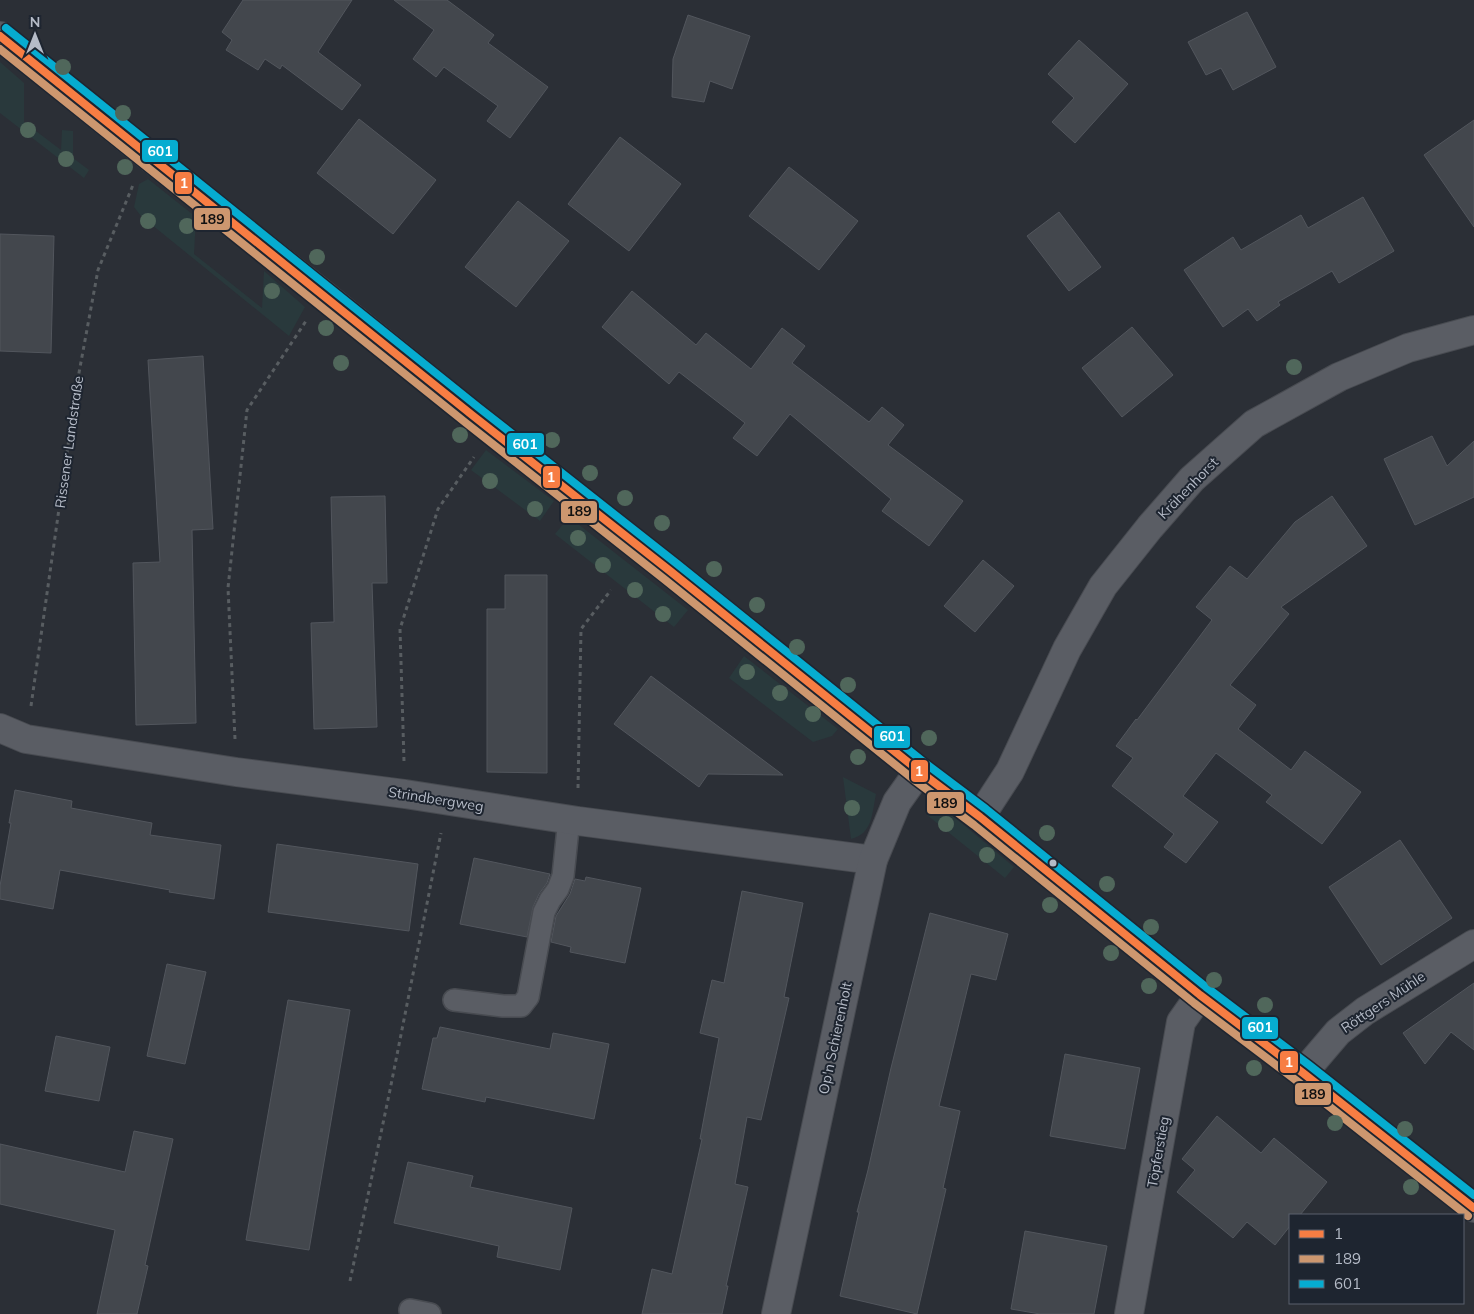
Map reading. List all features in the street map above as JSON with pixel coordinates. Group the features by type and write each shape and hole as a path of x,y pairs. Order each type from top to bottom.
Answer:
{"main road":[{"path":"0,36 918,771 980,818 1200,995 1303,1073 1474,1208"}],"street":[{"name":"Krähenhorst","path":"980,818 1010,771 1067,649 1103,586 1150,527 1192,479 1254,424 1339,377 1408,348 1474,330"},
{"name":"Strindbergweg","path":"0,728 26,739 236,772 873,860"},
{"name":"Op'n Schierenholt","path":"776,1314 873,860 897,802 918,771"},
{"name":"Röttgers Mühle","path":"1303,1073 1338,1032 1365,1011 1474,944"},
{"name":"Töpferstieg","path":"1129,1314 1181,1022 1200,995"}],"lane":[{"path":"454,1000 503,1006 521,1006 528,996 544,912 564,876 574,820"}],"path":[{"name":"Rissener Landstraße","path":"26,739 76,389 98,270 146,154"},
{"path":"236,772 228,588 247,410 324,295"},
{"path":"405,794 400,629 438,509 461,474 493,432"},
{"path":"574,820 581,629 610,590"},
{"path":"350,1281 447,800"}],"shaded area":[{"path":"0,62 24,83 24,122 61,150 62,130 73,131 73,158 89,170 84,178 0,113"},
{"path":"148,179 196,217 194,254 262,308 264,271 305,307 289,336 141,216 134,207 139,184"},
{"path":"486,450 554,501 540,521 471,470"},
{"path":"569,517 688,610 674,627 555,534"},
{"path":"744,656 838,729 832,736 813,742 729,678"},
{"path":"843,777 876,794 868,827 864,832 851,839"},
{"path":"933,813 953,816 1014,867 1005,878 927,815"}],"building":[{"path":"243,0 352,0 318,52 361,85 342,110 282,65 280,69 265,59 258,70 226,50 232,40 222,32"},
{"path":"394,0 447,0 494,35 488,43 548,87 510,138 487,121 498,106 444,67 436,77 413,59 434,30"},
{"path":"1247,12 1276,67 1233,90 1221,68 1206,75 1188,42"},
{"path":"688,15 750,36 732,89 710,81 704,102 672,97 673,59"},
{"path":"1079,40 1128,84 1075,143 1052,122 1074,98 1048,74"},
{"path":"359,119 436,180 393,234 317,173"},
{"path":"1474,120 1474,227 1424,155"},
{"path":"620,137 681,184 629,251 568,204"},
{"path":"789,167 858,221 819,270 749,216"},
{"path":"1363,197 1394,251 1339,283 1332,271 1278,302 1280,305 1257,321 1248,309 1223,327 1184,270 1233,237 1241,250 1301,215 1308,228"},
{"path":"518,201 569,241 516,307 465,267"},
{"path":"1059,212 1101,267 1069,291 1027,236"},
{"path":"0,234 54,236 51,353 0,351"},
{"path":"632,291 696,345 706,333 751,369 782,328 805,346 792,363 869,422 882,407 904,425 888,445 963,501 929,546 882,511 891,499 790,414 757,456 733,438 745,423 679,372 669,384 602,327"},
{"path":"1132,327 1173,375 1122,417 1082,368"},
{"path":"203,356 213,529 192,530 196,723 136,725 133,563 160,562 148,360"},
{"path":"1432,436 1447,466 1474,441 1474,497 1415,525 1384,459"},
{"path":"385,496 387,583 372,583 377,727 314,729 311,623 334,622 331,497"},
{"path":"1332,496 1367,546 1281,607 1289,614 1230,685 1256,705 1238,729 1291,770 1305,751 1361,792 1322,844 1266,802 1272,795 1216,753 1183,796 1218,822 1186,863 1164,847 1174,834 1112,786 1133,758 1116,746 1212,620 1196,607 1230,566 1247,579 1295,522"},
{"path":"983,560 1014,586 975,632 944,606"},
{"path":"505,575 547,575 547,773 487,772 487,609 505,609"},
{"path":"651,676 783,775 708,774 699,787 614,724"},
{"path":"15,790 72,801 71,808 152,823 150,835 221,845 214,899 60,870 53,909 0,899 0,886"},
{"path":"1400,840 1452,918 1381,965 1329,887"},
{"path":"277,844 418,864 409,931 268,912"},
{"path":"474,858 550,874 533,907 527,937 460,924"},
{"path":"586,877 641,888 625,963 570,952 571,947 551,942 556,916 570,894 575,879 585,881"},
{"path":"742,891 803,903 784,997 789,998 761,1120 747,1117 735,1184 748,1187 726,1286 728,1286 722,1314 642,1314 652,1269 672,1274 702,1139 700,1139 719,1038 700,1033 712,980 724,983"},
{"path":"930,913 1008,934 996,980 971,974 939,1106 960,1111 943,1188 946,1189 917,1314 840,1296 859,1212 857,1212"},
{"path":"167,964 206,972 185,1064 147,1056"},
{"path":"1474,983 1474,1050 1451,1032 1425,1064 1403,1033"},
{"path":"288,1000 350,1010 309,1250 246,1240"},
{"path":"440,1027 550,1049 553,1033 609,1044 594,1119 486,1097 485,1102 422,1089 433,1038 437,1038"},
{"path":"56,1036 110,1047 99,1101 45,1091"},
{"path":"1065,1054 1140,1068 1125,1149 1050,1136"},
{"path":"1217,1116 1261,1153 1274,1138 1327,1182 1301,1214 1289,1214 1289,1227 1275,1245 1247,1222 1233,1238 1177,1192 1195,1170 1182,1159"},
{"path":"134,1131 173,1139 145,1265 148,1266 137,1314 97,1314 115,1230 0,1204 0,1144 125,1172"},
{"path":"408,1162 473,1176 470,1187 572,1208 560,1270 497,1257 499,1246 394,1223"},
{"path":"1025,1231 1107,1246 1094,1314 1040,1314 1011,1309"}],"transit line":[{"name":"601","path":"6,28 478,407 925,763 986,809 1206,987 1309,1065 1474,1195"},
{"name":"1","path":"0,36 472,415 919,771 980,817 1200,995 1303,1073 1474,1208"},
{"name":"189","path":"0,49 466,423 913,779 974,825 1194,1003 1297,1081 1468,1216"}]}
